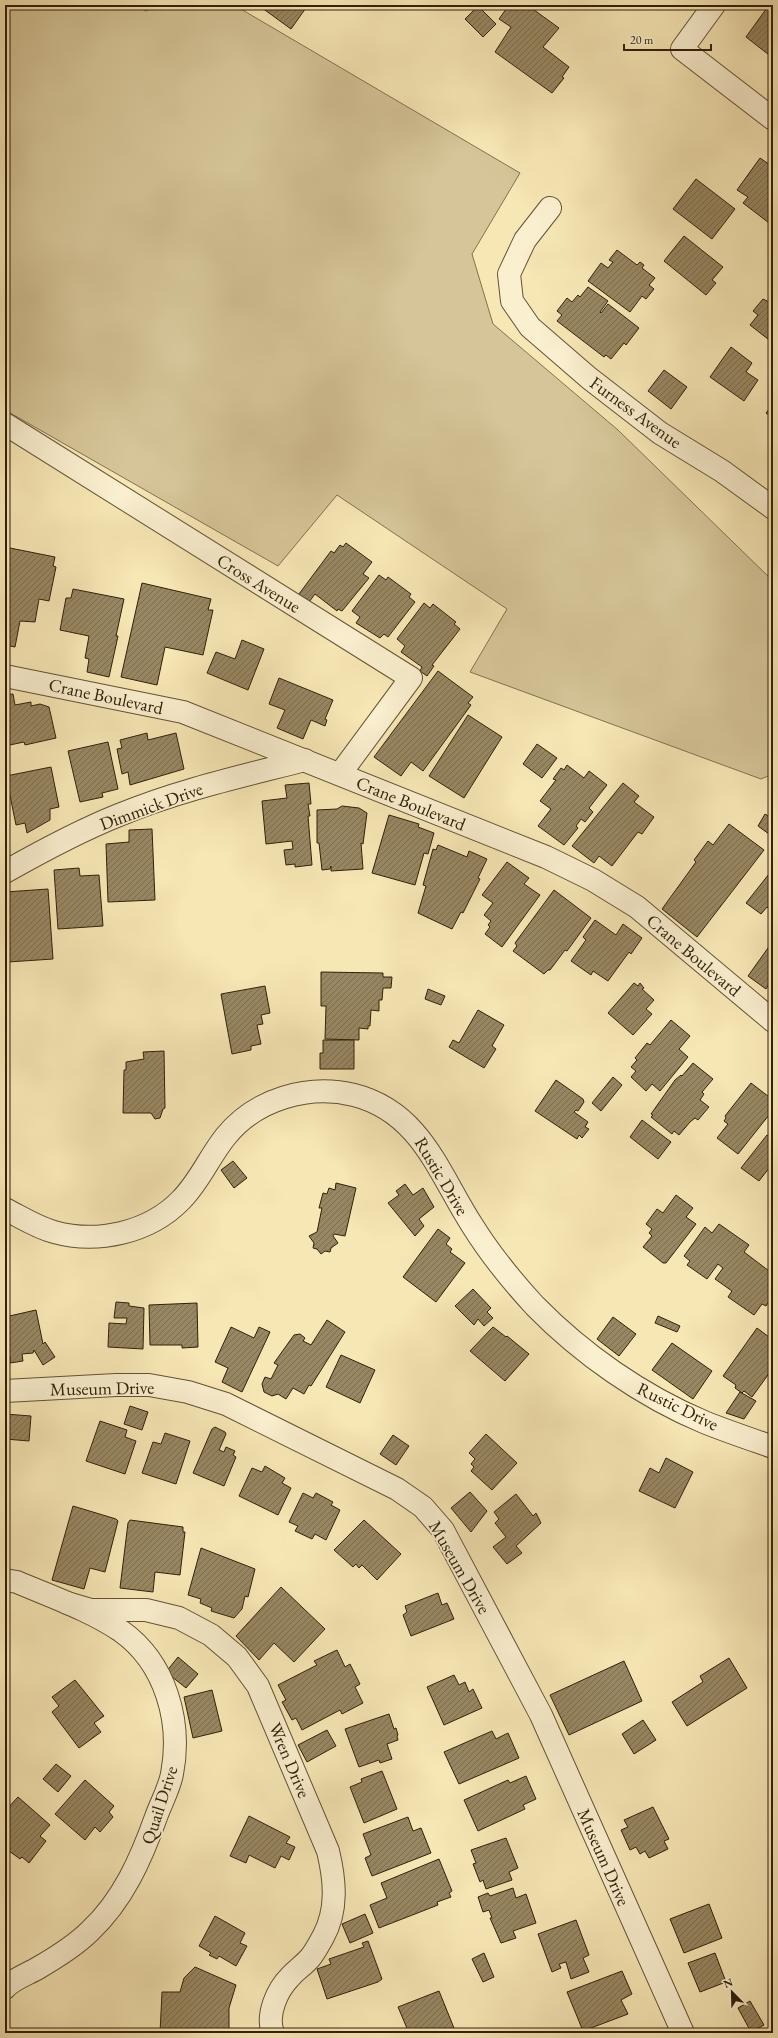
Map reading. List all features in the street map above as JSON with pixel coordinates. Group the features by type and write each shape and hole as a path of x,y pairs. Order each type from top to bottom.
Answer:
{"street":[{"path":"714,5 682,49 773,118"},
{"name":"Furness Avenue","path":"550,208 524,240 509,274 512,301 530,327 589,378 660,433 722,471 773,508"},
{"name":"Cross Avenue","path":"5,424 411,678 340,774"},
{"name":"Crane Boulevard","path":"5,676 183,712 546,857 593,880 637,907 773,1021"},
{"name":"Dimmick Drive","path":"5,872 58,842 120,814 183,792 305,760"},
{"name":"Rustic Drive","path":"5,1209 41,1228 56,1233 84,1237 112,1235 138,1228 153,1221 179,1202 198,1182 226,1135 241,1121 259,1109 283,1098 306,1092 331,1092 355,1096 387,1109 415,1130 431,1152 473,1228 512,1280 564,1332 599,1361 654,1397 703,1422 773,1447"},
{"name":"Museum Drive","path":"5,1391 116,1385 149,1385 188,1392 233,1407 397,1489 423,1507 443,1530 541,1715 683,2033"},
{"name":"Quail Drive","path":"5,1580 17,1582 98,1618 122,1632 144,1653 162,1681 173,1712 176,1745 172,1776 144,1851 132,1876 113,1905 90,1931 60,1956 5,1988"},
{"name":"Wren Drive","path":"67,1604 91,1610 146,1610 179,1618 211,1635 237,1657 258,1686 328,1850 334,1878 334,1905 324,1936 309,1958 288,1978 278,1992 272,2012 273,2033"}],"shaded area":[{"path":"5,5 135,5 146,11 159,5 234,5 520,173 472,254 493,324 618,430 773,581 773,774 761,779 470,672 507,609 337,495 278,566 5,410"}],"building":[{"path":"258,5 308,5 291,29"},
{"path":"314,5 325,5 321,10"},
{"path":"509,5 522,5 529,10 530,7 559,28 543,47 569,67 562,77 564,78 552,93 495,52 511,27 499,19"},
{"path":"769,5 773,5 773,58 746,37"},
{"path":"478,6 496,24 483,37 465,19"},
{"path":"760,158 773,167 773,226 743,203 748,197 737,190"},
{"path":"696,179 735,209 712,239 673,209"},
{"path":"684,236 723,267 712,280 716,283 706,295 664,261"},
{"path":"617,250 637,265 640,262 644,265 642,268 655,278 649,285 654,289 646,299 642,296 630,312 588,281 601,263 608,268 613,262 609,260"},
{"path":"588,287 608,301 600,312 601,313 608,304 639,328 626,345 624,343 611,359 606,355 604,357 557,321 562,315 557,311 567,298 572,302 578,295 580,297"},
{"path":"763,299 773,304 773,343 750,325 758,315 753,311"},
{"path":"731,347 752,363 746,372 758,380 744,401 710,377"},
{"path":"664,370 687,387 671,409 648,391"},
{"path":"773,404 773,418 766,413"},
{"path":"346,543 372,562 363,574 369,578 342,611 338,609 337,611 315,594 306,606 296,598 331,551 334,553 340,545 343,547"},
{"path":"5,547 55,557 53,566 56,567 49,601 39,599 35,622 20,621 15,647 5,645"},
{"path":"379,575 386,580 388,577 411,594 409,597 415,602 388,637 384,634 380,638 356,623 360,617 352,611"},
{"path":"142,583 211,599 208,610 213,610 203,655 165,647 157,685 121,677"},
{"path":"73,589 124,599 109,677 87,672 89,659 85,658 89,636 60,630 66,598 71,598"},
{"path":"424,603 430,608 433,604 456,622 454,624 460,629 432,665 434,666 427,676 420,671 422,667 401,652 405,646 397,639"},
{"path":"242,640 264,649 248,690 207,673 216,652 235,659"},
{"path":"438,671 473,697 468,703 471,705 423,771 411,762 401,776 374,757"},
{"path":"279,678 333,700 325,719 327,720 325,726 311,720 303,739 277,728 285,710 269,704"},
{"path":"13,694 15,705 31,702 31,706 40,704 49,707 56,738 25,745 24,742 5,746 5,695"},
{"path":"468,715 502,737 464,798 429,776"},
{"path":"147,733 148,740 176,733 184,769 130,785 128,772 122,774 117,749 122,748 120,740"},
{"path":"108,742 118,789 102,793 103,797 80,802 68,751"},
{"path":"537,744 557,758 542,778 523,764"},
{"path":"567,765 584,778 589,771 607,785 589,808 593,812 585,822 581,819 576,826 578,828 564,845 538,826 551,809 540,801 556,780 553,779 561,768 564,770"},
{"path":"51,767 59,807 50,809 50,820 27,833 25,823 16,825 6,776"},
{"path":"309,783 311,804 308,804 310,816 308,816 312,865 295,867 295,864 286,865 284,850 293,849 292,841 266,844 262,801 287,798 285,785"},
{"path":"623,783 639,796 634,802 654,817 642,834 638,832 612,866 599,856 594,863 572,846"},
{"path":"342,806 359,808 367,813 363,844 361,843 363,869 331,871 331,866 330,869 322,870 319,843 317,843 317,810 337,809"},
{"path":"765,814 773,819 773,837 758,826"},
{"path":"389,815 419,824 418,827 434,833 428,854 424,853 415,885 372,873"},
{"path":"729,824 764,850 697,937 662,909 696,862 694,860 708,841 713,845"},
{"path":"152,829 155,900 108,902 106,844 129,842 129,830"},
{"path":"438,845 467,857 469,851 487,859 478,878 480,879 463,913 461,912 452,929 418,913 426,886 423,885 433,849 436,850"},
{"path":"507,862 529,878 524,884 540,895 502,947 485,934 490,927 488,925 491,921 484,915 493,903 482,895"},
{"path":"79,868 80,876 99,875 103,926 58,929 54,870"},
{"path":"773,869 773,912 767,907 761,914 746,903"},
{"path":"48,889 53,959 8,962 5,892"},
{"path":"554,890 591,918 567,951 565,950 550,970 544,974 513,951 517,946 515,943"},
{"path":"595,920 616,935 623,924 642,938 631,954 629,952 608,981 593,971 591,975 571,961 586,940 583,937"},
{"path":"773,941 773,982 771,981 766,989 748,976"},
{"path":"321,972 383,973 383,977 392,977 391,988 383,988 382,1000 379,1000 379,1011 371,1010 370,1026 368,1026 368,1029 359,1028 359,1040 325,1039 326,1006 321,1006"},
{"path":"634,983 638,986 640,983 644,988 642,989 654,1000 646,1009 652,1014 633,1035 608,1013"},
{"path":"265,986 270,1013 261,1015 263,1024 257,1025 261,1044 251,1046 251,1050 232,1054 221,994"},
{"path":"428,989 445,996 441,1005 425,999"},
{"path":"478,1010 504,1025 492,1046 496,1049 484,1068 449,1047 453,1040 459,1043"},
{"path":"671,1020 690,1036 679,1049 688,1057 660,1091 652,1084 646,1091 631,1077 636,1071 631,1067 637,1060 635,1058 647,1043 650,1045"},
{"path":"323,1040 354,1040 354,1069 320,1069 320,1053 323,1053"},
{"path":"164,1051 165,1108 163,1109 160,1118 155,1119 151,1113 123,1113 124,1070 126,1070 126,1062 144,1059 143,1052"},
{"path":"693,1063 713,1079 702,1092 704,1094 700,1100 709,1107 698,1120 695,1118 690,1122 679,1135 674,1131 672,1134 651,1117 653,1115 651,1114 675,1080 681,1075 682,1076"},
{"path":"613,1077 622,1085 601,1111 592,1103"},
{"path":"556,1080 583,1099 584,1102 578,1111 576,1110 574,1112 588,1122 585,1127 589,1129 582,1138 579,1135 577,1139 535,1111"},
{"path":"751,1083 773,1100 773,1110 738,1154 717,1138 728,1124 724,1121 726,1118 725,1116"},
{"path":"642,1120 671,1142 658,1159 630,1137"},
{"path":"767,1135 771,1137 773,1135 773,1163 759,1181 741,1168"},
{"path":"233,1161 247,1178 234,1188 221,1170"},
{"path":"336,1183 356,1188 345,1236 334,1234 333,1236 338,1243 331,1248 330,1252 325,1251 321,1254 317,1249 313,1248 314,1243 309,1236 317,1232 322,1208 319,1208 323,1193 327,1194 329,1188 335,1190"},
{"path":"405,1184 413,1195 423,1188 434,1207 419,1219 424,1226 415,1236 388,1203 399,1195 396,1191"},
{"path":"676,1195 693,1208 686,1217 696,1224 666,1263 663,1263 643,1247 652,1236 649,1233 652,1229 646,1224 657,1209 663,1213"},
{"path":"719,1224 749,1245 744,1252 773,1274 773,1296 766,1306 762,1304 754,1315 728,1297 732,1291 715,1279 723,1268 718,1264 707,1279 687,1265 690,1261 684,1256 705,1227 712,1233"},
{"path":"438,1229 450,1238 446,1244 452,1249 450,1252 465,1263 436,1302 403,1277"},
{"path":"473,1289 491,1308 487,1312 493,1318 484,1326 478,1319 474,1325 455,1306"},
{"path":"116,1302 129,1303 129,1306 144,1308 143,1349 108,1347 109,1323 126,1324 127,1318 114,1318"},
{"path":"197,1303 198,1347 182,1348 182,1345 150,1345 149,1305"},
{"path":"36,1310 43,1344 45,1342 55,1357 43,1365 34,1350 33,1353 22,1354 23,1361 10,1363 10,1357 5,1358 5,1317"},
{"path":"658,1316 680,1326 677,1332 655,1323"},
{"path":"613,1317 636,1334 619,1356 597,1339"},
{"path":"327,1320 345,1332 311,1386 309,1385 304,1394 293,1388 286,1399 278,1394 272,1396 264,1392 262,1384 265,1377 271,1379 278,1365 274,1363 294,1335 300,1334 305,1338 303,1341 311,1345"},
{"path":"231,1327 254,1338 259,1327 270,1332 242,1392 222,1382 228,1368 215,1362"},
{"path":"493,1327 506,1337 507,1336 529,1354 505,1381 470,1351"},
{"path":"757,1328 773,1340 773,1368 752,1397 744,1391 742,1393 735,1388 736,1385 723,1376"},
{"path":"672,1343 712,1371 693,1399 652,1370"},
{"path":"341,1355 375,1370 360,1403 326,1387"},
{"path":"740,1392 756,1401 744,1419 726,1413"},
{"path":"130,1406 148,1412 142,1430 124,1424"},
{"path":"5,1414 31,1416 29,1441 5,1439"},
{"path":"100,1421 127,1430 125,1437 136,1441 125,1474 86,1461"},
{"path":"215,1427 226,1434 219,1450 224,1452 226,1447 235,1451 233,1455 236,1457 224,1486 193,1473 212,1429"},
{"path":"165,1433 190,1441 176,1484 142,1473 153,1442 161,1444"},
{"path":"486,1434 517,1463 492,1490 471,1471 474,1467 471,1464 475,1459 469,1453"},
{"path":"393,1435 409,1446 396,1465 380,1454"},
{"path":"666,1458 693,1472 675,1508 639,1491 650,1468 659,1473"},
{"path":"265,1466 285,1478 282,1483 291,1488 278,1515 239,1496 252,1468 262,1472"},
{"path":"470,1492 487,1511 471,1532 451,1508"},
{"path":"303,1493 313,1498 316,1493 333,1502 331,1505 340,1510 326,1540 315,1534 312,1539 295,1531 298,1526 289,1522"},
{"path":"516,1494 533,1516 536,1513 541,1523 516,1546 522,1553 507,1564 493,1547 506,1537 495,1523 499,1519 494,1512"},
{"path":"73,1506 116,1519 118,1521 105,1572 90,1568 84,1589 52,1580"},
{"path":"130,1520 183,1527 183,1532 185,1532 180,1575 155,1572 153,1592 120,1588 128,1523"},
{"path":"364,1520 401,1554 377,1580 362,1565 359,1568 356,1564 353,1567 334,1550"},
{"path":"201,1548 255,1569 248,1597 245,1596 242,1609 234,1618 211,1611 212,1608 200,1603 201,1599 188,1595"},
{"path":"281,1587 325,1629 294,1662 274,1643 259,1660 236,1636"},
{"path":"438,1593 442,1605 447,1603 454,1619 411,1636 403,1615 407,1612 405,1606"},
{"path":"337,1650 345,1667 350,1664 360,1684 355,1687 363,1703 342,1714 340,1710 302,1730 296,1718 292,1720 282,1702 286,1700 278,1685 317,1665 314,1661"},
{"path":"178,1657 198,1674 186,1688 166,1672"},
{"path":"729,1658 747,1688 687,1726 672,1702 703,1682 700,1676"},
{"path":"624,1661 642,1701 569,1735 550,1695"},
{"path":"454,1675 459,1685 465,1682 469,1692 473,1689 482,1708 444,1725 427,1687"},
{"path":"75,1680 104,1716 94,1723 101,1732 79,1748 52,1712 59,1706 52,1697"},
{"path":"212,1690 222,1731 193,1738 184,1697"},
{"path":"389,1714 394,1729 396,1728 398,1735 398,1740 387,1744 392,1759 380,1763 379,1760 359,1767 345,1729"},
{"path":"643,1720 656,1740 634,1754 622,1734"},
{"path":"327,1730 336,1746 307,1762 298,1745"},
{"path":"492,1731 496,1739 508,1733 519,1758 459,1784 444,1752"},
{"path":"56,1764 71,1776 58,1792 43,1779"},
{"path":"382,1771 397,1809 364,1823 350,1787 362,1782 361,1779"},
{"path":"526,1776 536,1799 523,1805 525,1809 478,1831 464,1800 508,1780 510,1783"},
{"path":"85,1780 114,1806 109,1812 113,1817 100,1832 95,1827 85,1840 55,1814"},
{"path":"18,1797 50,1825 40,1836 46,1841 29,1863 22,1857 20,1859 5,1848 5,1811"},
{"path":"653,1807 669,1839 664,1841 668,1849 649,1858 645,1851 640,1854 636,1847 630,1850 621,1830 628,1827 624,1820"},
{"path":"249,1816 290,1837 286,1843 295,1847 289,1860 281,1856 275,1868 249,1855 246,1863 230,1856"},
{"path":"408,1817 413,1831 421,1828 431,1853 372,1876 365,1858 371,1855 363,1834"},
{"path":"506,1838 518,1868 509,1872 512,1880 486,1889 483,1880 480,1882 473,1864 476,1863 471,1850"},
{"path":"439,1859 452,1891 449,1893 451,1897 437,1902 438,1905 379,1928 370,1905 387,1898 381,1883"},
{"path":"513,1888 516,1898 526,1894 536,1923 513,1931 516,1938 501,1943 490,1918 492,1918 489,1910 483,1912 478,1897 488,1893 490,1896"},
{"path":"709,1904 722,1938 684,1953 670,1919"},
{"path":"365,1914 373,1933 350,1943 342,1924"},
{"path":"215,1916 245,1933 240,1943 247,1946 236,1966 219,1956 217,1959 209,1955 211,1953 199,1946"},
{"path":"576,1920 589,1955 583,1958 589,1972 571,1979 566,1962 559,1964 561,1968 552,1972 538,1934"},
{"path":"368,1941 382,1979 378,1982 327,1999 317,1969 331,1964 329,1959 364,1947 362,1943"},
{"path":"484,1953 494,1977 483,1982 472,1959"},
{"path":"715,1953 726,1982 700,1992 688,1963"},
{"path":"195,1967 236,1985 229,2008 229,2033 160,2033 162,1992 180,1992 184,1978"},
{"path":"622,1971 632,1994 621,2000 628,2014 583,2031 567,1992"},
{"path":"439,1991 456,2033 409,2033 398,2007"},
{"path":"750,2001 764,2025 751,2032 738,2008"}]}
